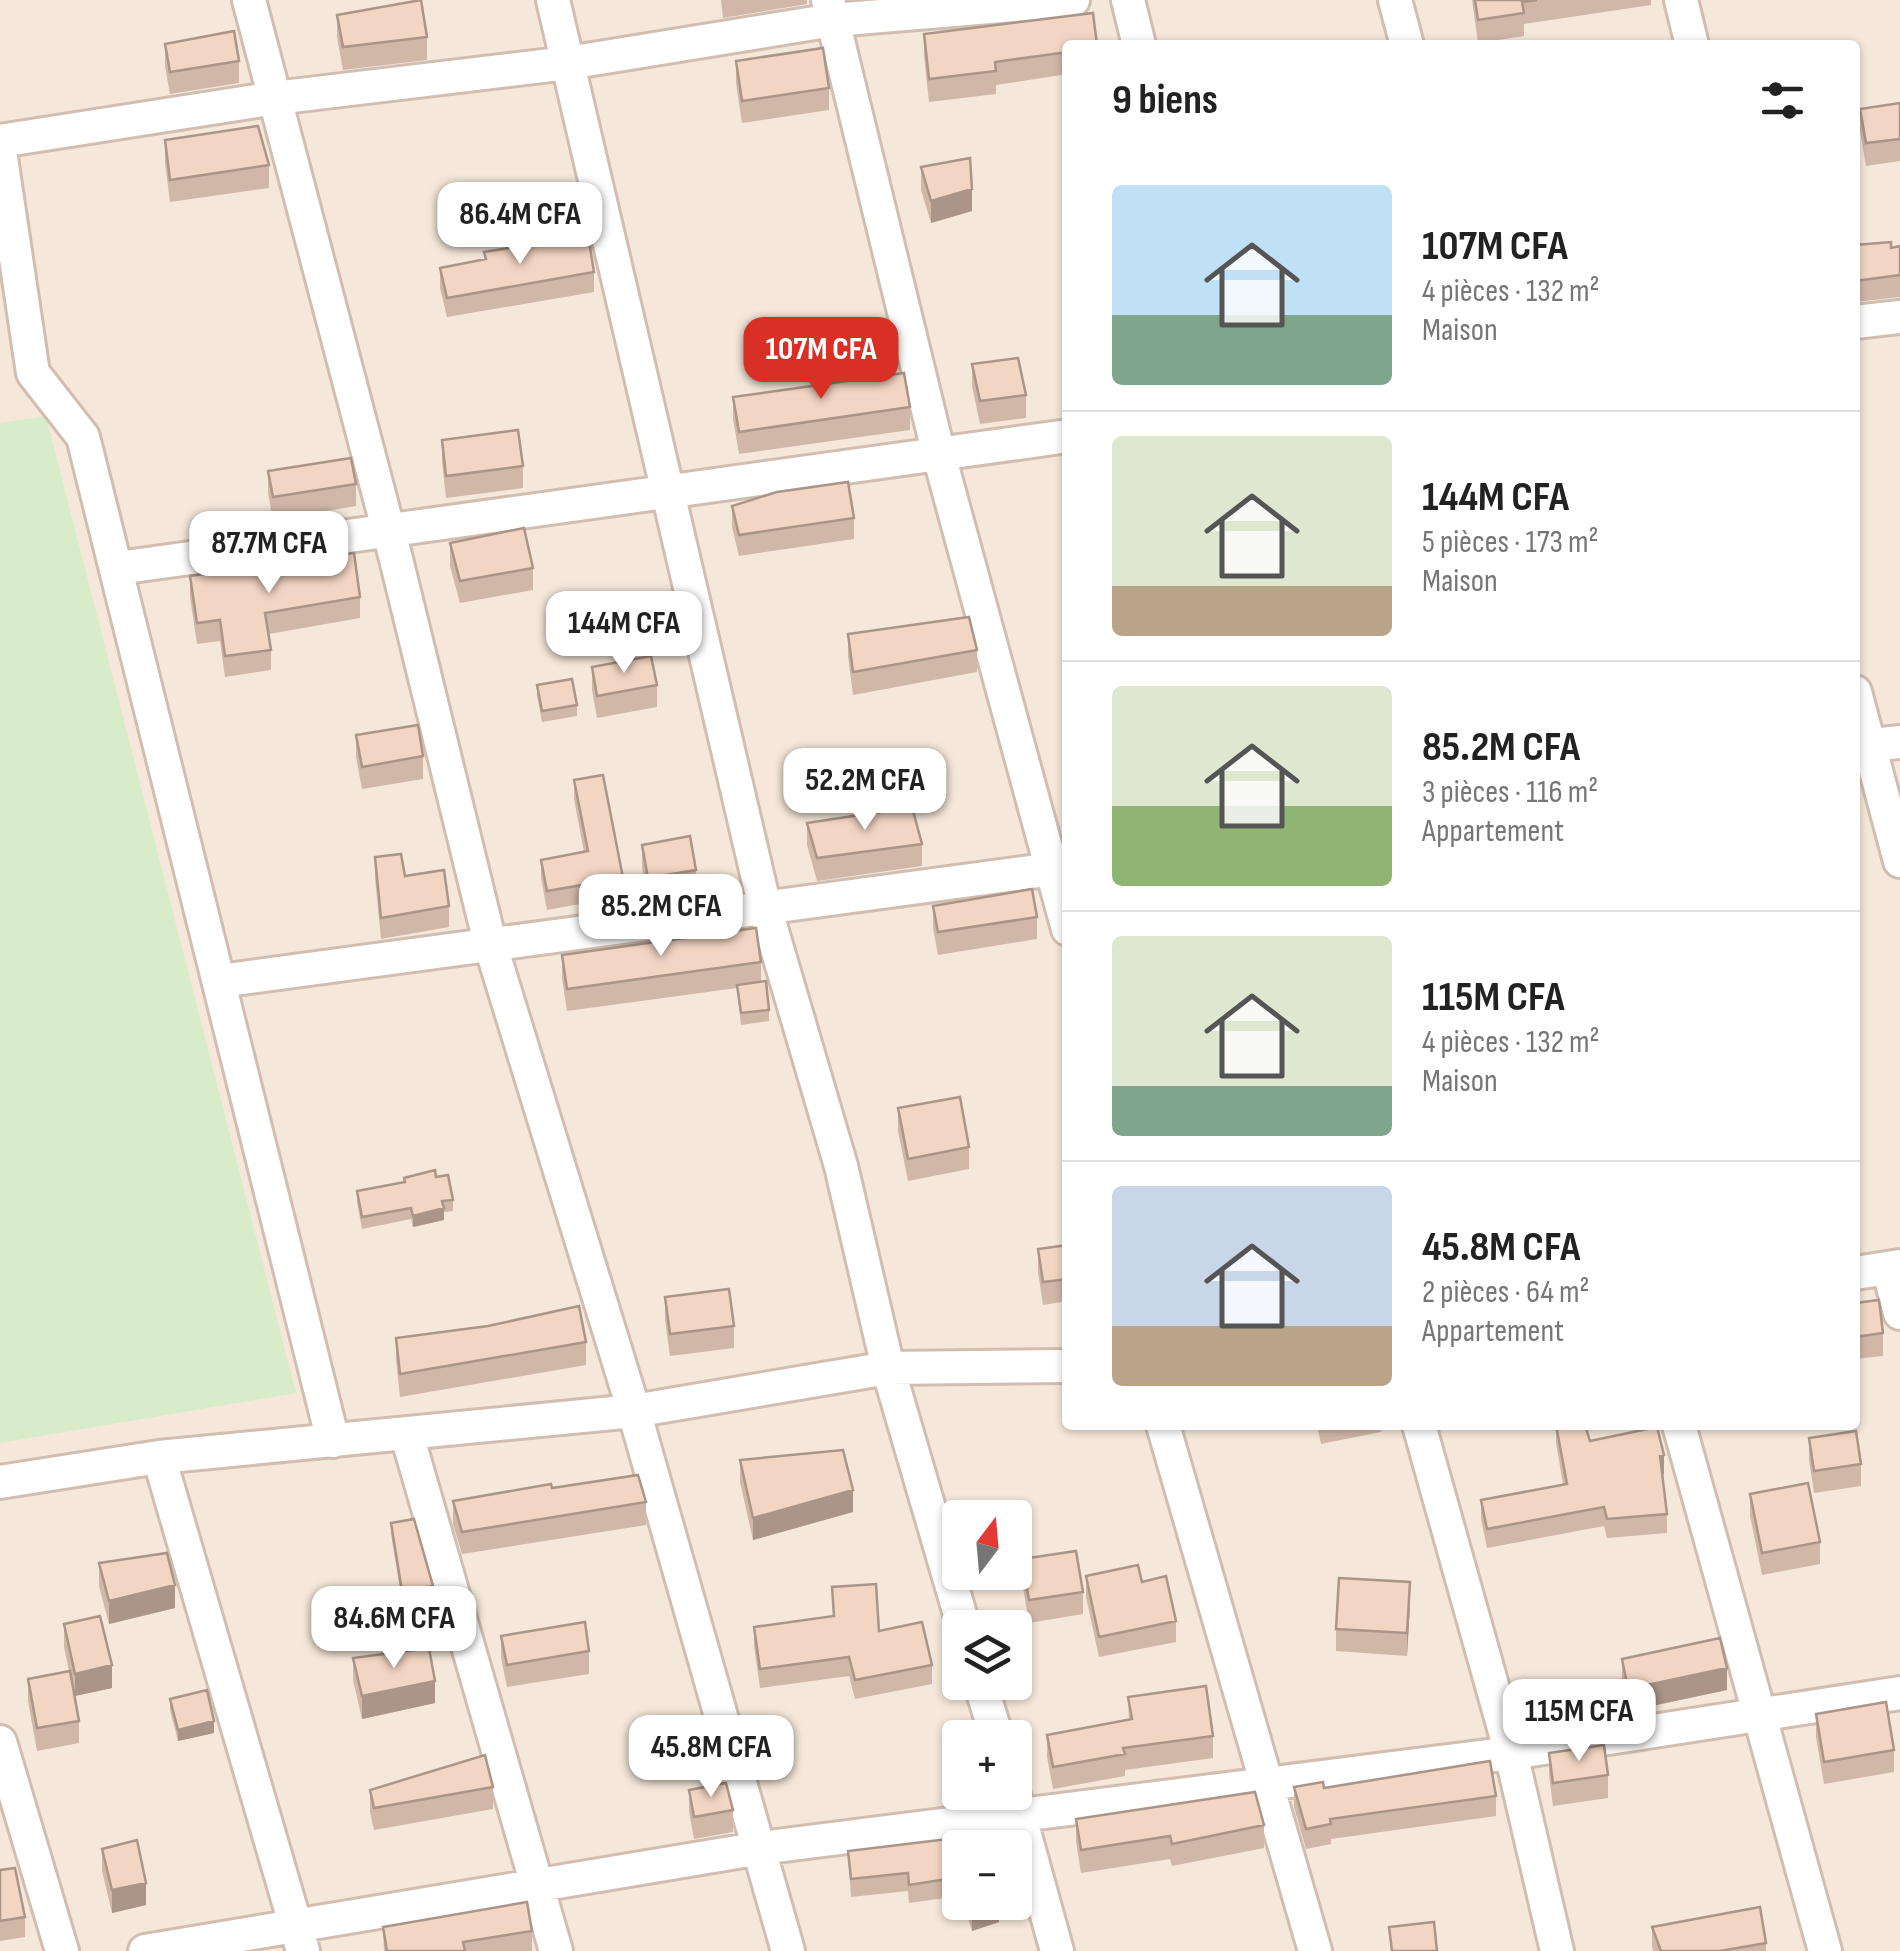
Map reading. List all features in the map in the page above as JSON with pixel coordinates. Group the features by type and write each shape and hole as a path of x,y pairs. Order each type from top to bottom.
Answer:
{"street":[{"path":"249,0 390,533 490,943 634,1410 788,1951"},
{"path":"553,0 764,904 841,1166 888,1368 959,1610"},
{"path":"0,141 275,98 568,64 831,10 1073,0"},
{"path":"1128,0 1139,40"},
{"path":"1395,0 1406,40"},
{"path":"1681,0 1691,40"},
{"path":"220,981 764,904 1059,868 939,455 831,10"},
{"path":"0,151 34,373 83,438 333,1440"},
{"path":"1860,321 1900,317"},
{"path":"118,568 390,533 668,488 1062,437"},
{"path":"1860,705 1875,745 1900,861"},
{"path":"1860,1272 1894,1267 1900,1313"},
{"path":"0,1482 159,1457 634,1410 888,1368 1062,1366"},
{"path":"1165,1430 1314,1951"},
{"path":"1420,1430 1511,1753 1557,1951"},
{"path":"1680,1430 1825,1951"},
{"path":"407,1435 556,1951"},
{"path":"159,1457 194,1588 300,1939"},
{"path":"1032,1803 1265,1783 1511,1753 1900,1694"},
{"path":"0,1742 62,1951"},
{"path":"145,1951 300,1939 538,1885 981,1810"},
{"path":"1018,1810 1056,1951"}],"shaded area":[{"path":"0,0 1900,0 1900,1951 0,1951"}],"green space":[{"path":"46,416 296,1393 0,1443 0,423"}],"building":[{"path":"421,0 427,37 343,47 337,15"},
{"path":"1475,0 1537,0 1522,2 1524,13 1478,20"},
{"path":"1093,13 1096,40 1062,40 1062,53 995,62 996,71 929,79 924,34"},
{"path":"234,31 239,61 170,72 165,44"},
{"path":"823,48 829,88 742,101 736,61"},
{"path":"1900,103 1900,139 1866,143 1860,109"},
{"path":"258,126 269,165 170,180 165,140"},
{"path":"970,158 972,189 931,201 921,167"},
{"path":"588,235 594,272 447,298 440,268 486,259 484,252"},
{"path":"1891,242 1891,248 1900,246 1900,275 1860,280 1860,245"},
{"path":"1018,358 1026,395 980,401 972,364"},
{"path":"904,373 910,407 739,432 733,397"},
{"path":"518,430 523,466 446,476 442,440"},
{"path":"351,458 356,484 273,497 268,471"},
{"path":"848,482 854,518 739,535 732,506 777,492"},
{"path":"524,528 533,568 460,581 450,543"},
{"path":"354,553 360,597 265,613 271,650 225,656 220,620 197,623 190,576"},
{"path":"969,617 977,650 853,672 848,634"},
{"path":"651,656 657,685 597,696 592,667"},
{"path":"572,679 577,705 542,711 537,685"},
{"path":"418,725 423,756 362,767 356,735"},
{"path":"603,775 623,878 547,891 541,860 588,851 574,780"},
{"path":"912,807 922,844 817,858 807,823"},
{"path":"690,836 696,870 648,878 642,845"},
{"path":"401,854 405,876 444,870 449,906 381,918 375,857"},
{"path":"1032,889 1037,917 938,932 933,906"},
{"path":"756,928 761,962 567,989 562,955"},
{"path":"766,981 769,1010 741,1013 737,985"},
{"path":"960,1097 969,1147 908,1159 898,1108"},
{"path":"435,1170 436,1177 448,1175 453,1200 442,1201 444,1208 413,1216 411,1208 362,1217 357,1191 405,1182 404,1178"},
{"path":"1062,1246 1062,1280 1043,1282 1038,1249"},
{"path":"729,1289 734,1326 670,1334 665,1297"},
{"path":"1879,1300 1883,1333 1860,1336 1860,1302"},
{"path":"579,1306 586,1342 400,1374 396,1338 488,1326"},
{"path":"1557,1430 1587,1430 1590,1441 1658,1430 1664,1455 1660,1456 1667,1514 1607,1519 1604,1507 1487,1529 1481,1500 1567,1484"},
{"path":"1856,1431 1861,1464 1814,1471 1809,1438"},
{"path":"843,1450 853,1490 753,1518 740,1460"},
{"path":"638,1475 646,1502 462,1532 453,1501 551,1484 552,1488"},
{"path":"1808,1483 1820,1542 1762,1553 1750,1494"},
{"path":"414,1519 433,1586 402,1591 391,1523"},
{"path":"1076,1551 1083,1592 1029,1600 1032,1558"},
{"path":"167,1553 175,1585 109,1601 99,1563"},
{"path":"1138,1565 1142,1582 1166,1576 1176,1621 1099,1637 1086,1576"},
{"path":"1339,1578 1410,1582 1407,1633 1336,1629"},
{"path":"876,1584 879,1631 922,1622 932,1665 855,1680 849,1657 760,1669 754,1627 834,1616 832,1587"},
{"path":"100,1616 112,1665 75,1674 64,1624"},
{"path":"585,1622 589,1651 507,1665 501,1636"},
{"path":"1720,1638 1727,1668 1628,1689 1622,1659"},
{"path":"429,1648 435,1681 362,1696 353,1658"},
{"path":"70,1671 79,1721 37,1728 28,1679"},
{"path":"1206,1686 1213,1736 1123,1748 1125,1754 1053,1767 1047,1735 1132,1719 1128,1697"},
{"path":"207,1690 214,1721 178,1730 170,1699"},
{"path":"1886,1702 1894,1750 1824,1762 1816,1714"},
{"path":"1604,1745 1608,1775 1553,1783 1549,1753"},
{"path":"485,1755 493,1787 374,1808 370,1790"},
{"path":"1490,1761 1496,1796 1330,1819 1331,1824 1306,1829 1294,1787 1323,1782 1324,1788"},
{"path":"726,1783 733,1810 694,1817 689,1790"},
{"path":"1255,1792 1264,1825 1172,1844 1170,1836 1081,1850 1076,1819"},
{"path":"137,1840 146,1883 112,1890 102,1849"},
{"path":"942,1840 942,1880 909,1885 908,1873 851,1879 848,1851"},
{"path":"15,1868 25,1917 0,1921 0,1870"},
{"path":"527,1902 532,1931 463,1942 465,1951 387,1951 383,1927"},
{"path":"1760,1907 1766,1943 1720,1951 1661,1951 1652,1927"},
{"path":"1434,1922 1437,1951 1392,1951 1389,1927"}]}
